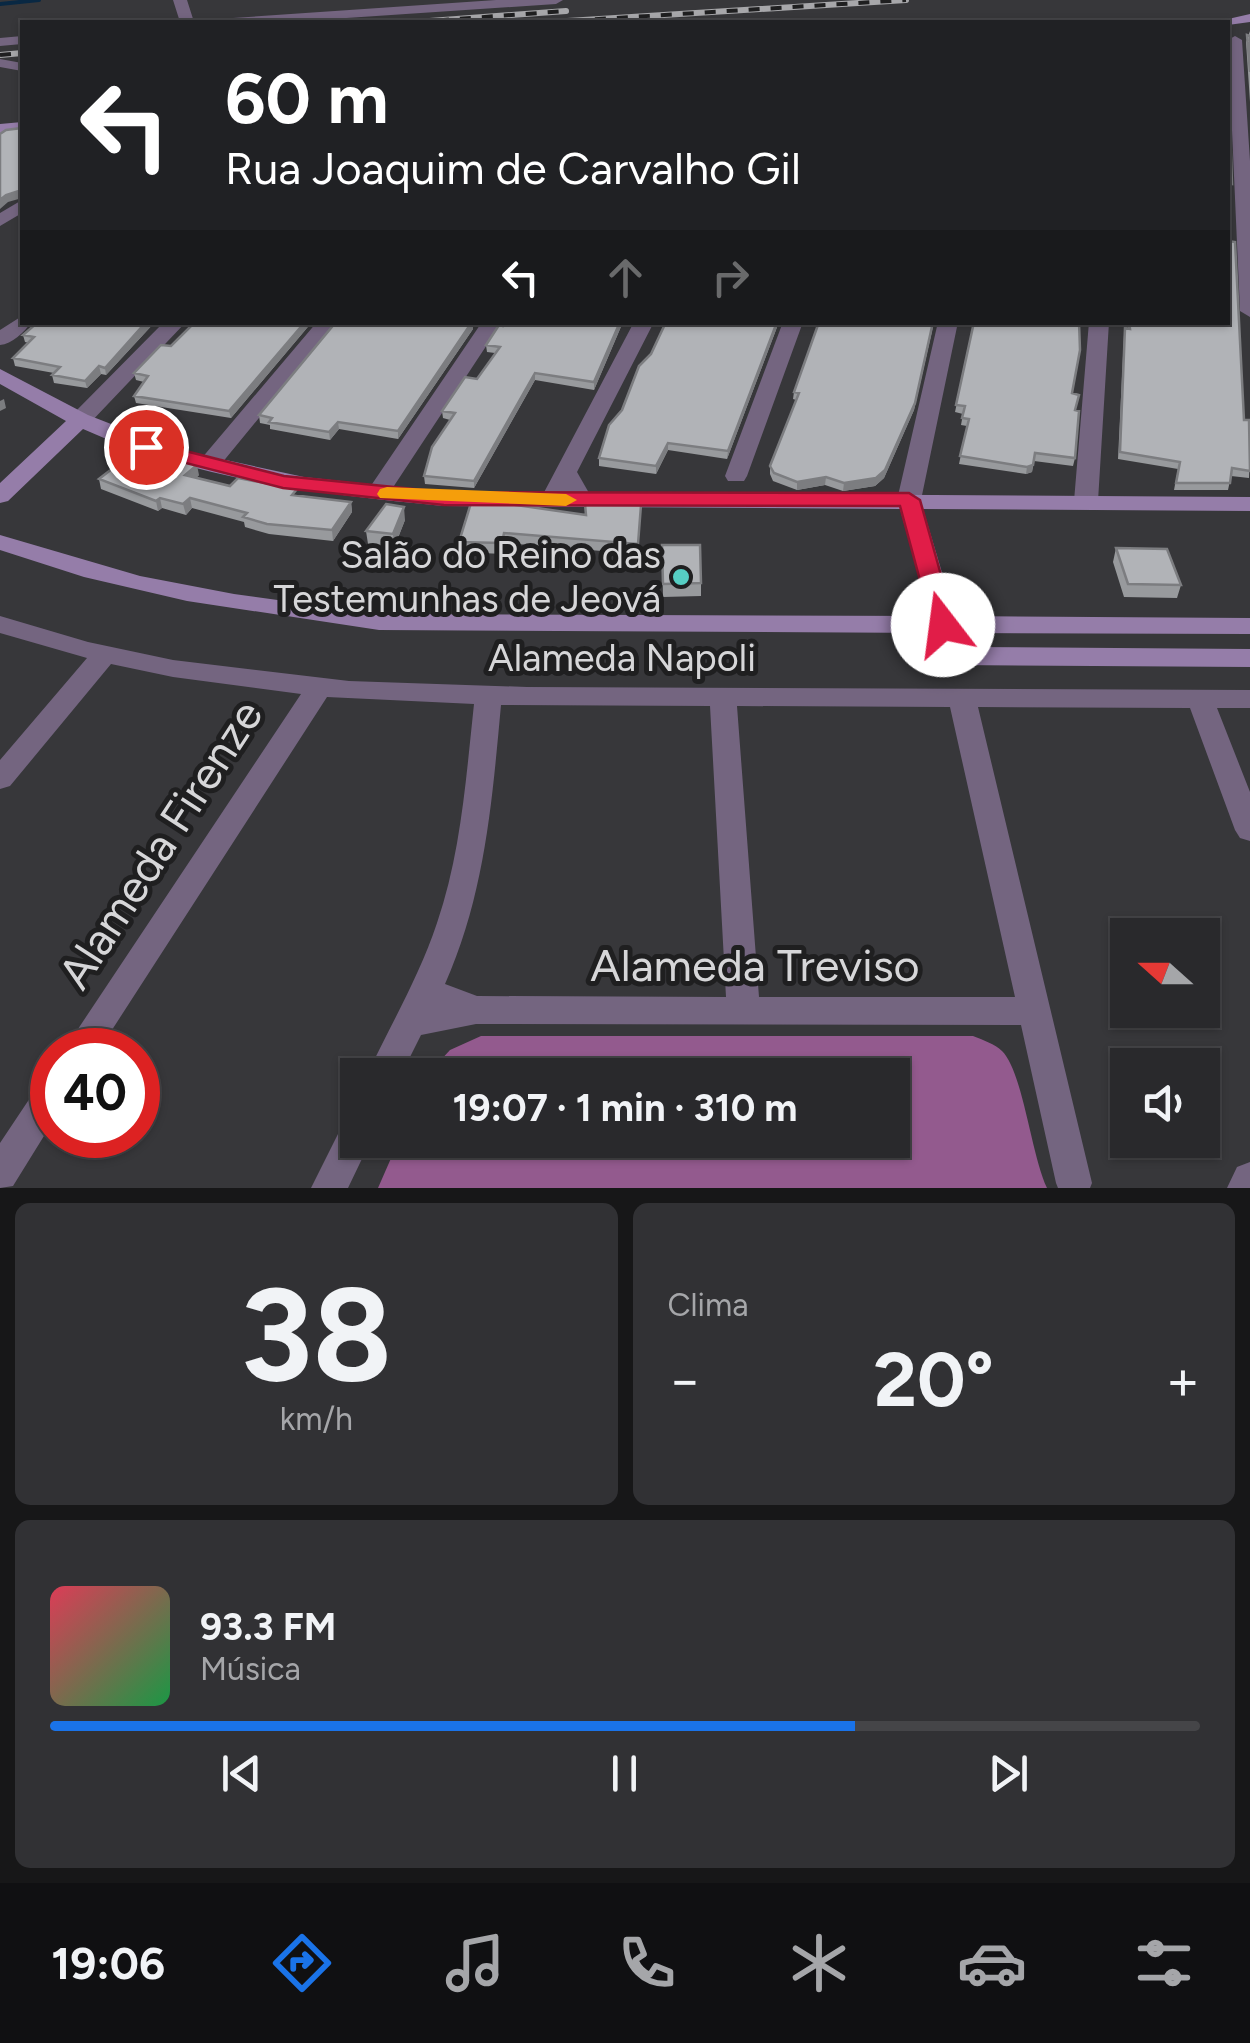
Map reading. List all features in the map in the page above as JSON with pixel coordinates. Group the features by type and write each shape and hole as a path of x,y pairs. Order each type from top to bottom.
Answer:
{"street":[{"path":"263,20 462,3 556,0"},
{"path":"1236,21 1232,38 1240,208 1250,311"},
{"path":"0,222 20,207"},
{"path":"1,341 20,324"},
{"path":"0,496 173,325"},
{"path":"209,464 325,325"},
{"path":"378,493 490,325"},
{"path":"552,500 642,325"},
{"path":"726,501 793,325"},
{"path":"947,325 909,500 954,656 1250,658"},
{"path":"1086,501 1099,325"},
{"path":"0,375 80,420 146,447 283,482 378,493 552,500 1250,504"},
{"path":"566,472 581,500"},
{"path":"736,476 760,501"},
{"path":"0,542 146,587 255,607 378,622 1250,626"},
{"name":"Alameda Napoli","path":"0,624 104,655 318,689 488,695 1250,699"},
{"path":"0,778 104,655"},
{"name":"Alameda Firenze","path":"96,1028 318,689"},
{"path":"392,1058 425,990 460,900 475,816 488,695"},
{"path":"722,697 743,1010"},
{"path":"962,698 1032,1011 1077,1186"},
{"path":"1200,699 1250,830"},
{"name":"Alameda Treviso","path":"425,990 476,1010"},
{"name":"Alameda Treviso","path":"409,1023 476,1010 1032,1011"},
{"path":"0,1174 30,1128"},
{"path":"329,1188 344,1158"},
{"path":"1245,1188 1250,1179"}],"shaded area":[{"path":"481,1036 973,1036 999,1049 1016,1076 1047,1188 378,1188 391,1158 910,1158 910,1058 443,1058 450,1050"}],"building":[{"path":"20,128 20,191 0,200 0,134"},
{"path":"1230,241 1235,242 1250,471 1232,468 1230,483 1176,483 1180,462 1120,452 1125,328 1130,329 1129,325 1230,325"},
{"path":"35,325 143,325 105,368 99,366 85,381 52,375 60,367 13,358 34,337 23,335"},
{"path":"192,325 302,325 229,411 134,396 148,376 134,373 161,345 171,346"},
{"path":"334,325 470,325 398,431 338,422 329,432 269,422 272,418 259,415"},
{"path":"499,325 619,325 594,382 535,373 474,481 424,476 432,447 455,413 442,411 465,377 477,379 500,347 486,345"},
{"path":"665,325 776,325 728,451 668,443 656,466 599,458 609,425 622,410 639,366 651,354"},
{"path":"818,325 932,325 915,403 885,470 876,478 844,483 826,477 797,482 774,473 770,466 799,393 794,392"},
{"path":"973,325 1079,325 1080,350 1072,393 1079,395 1075,410 1079,411 1075,458 1035,453 1033,465 1027,467 960,456 969,419 962,418 965,406 956,405"},
{"path":"135,451 197,465 185,475 230,486 238,478 297,489 292,495 351,502 332,530 267,524 243,517 247,513 190,498 183,504 160,498 156,501 99,479"},
{"path":"471,503 586,515 585,504 641,505 638,544 504,533 502,543 459,542"},
{"path":"386,504 404,507 393,534 366,531"},
{"name":"Salão do Reino das Testemunhas de Jeová","path":"662,545 700,545 701,583 663,584"},
{"path":"1116,548 1167,549 1181,585 1128,584"}],"waterway":[{"path":"0,4 39,0"}],"railway":[{"path":"583,20 906,0"},
{"path":"443,20 566,11"},
{"path":"0,55 20,53"}],"slow traffic":[{"path":"387,494 566,500"}],"place":[{"name":"Salão do Reino das Testemunhas de Jeová","path":"681,577"}],"route":[{"path":"146,447 283,482 444,498 909,500 943,625"}]}
